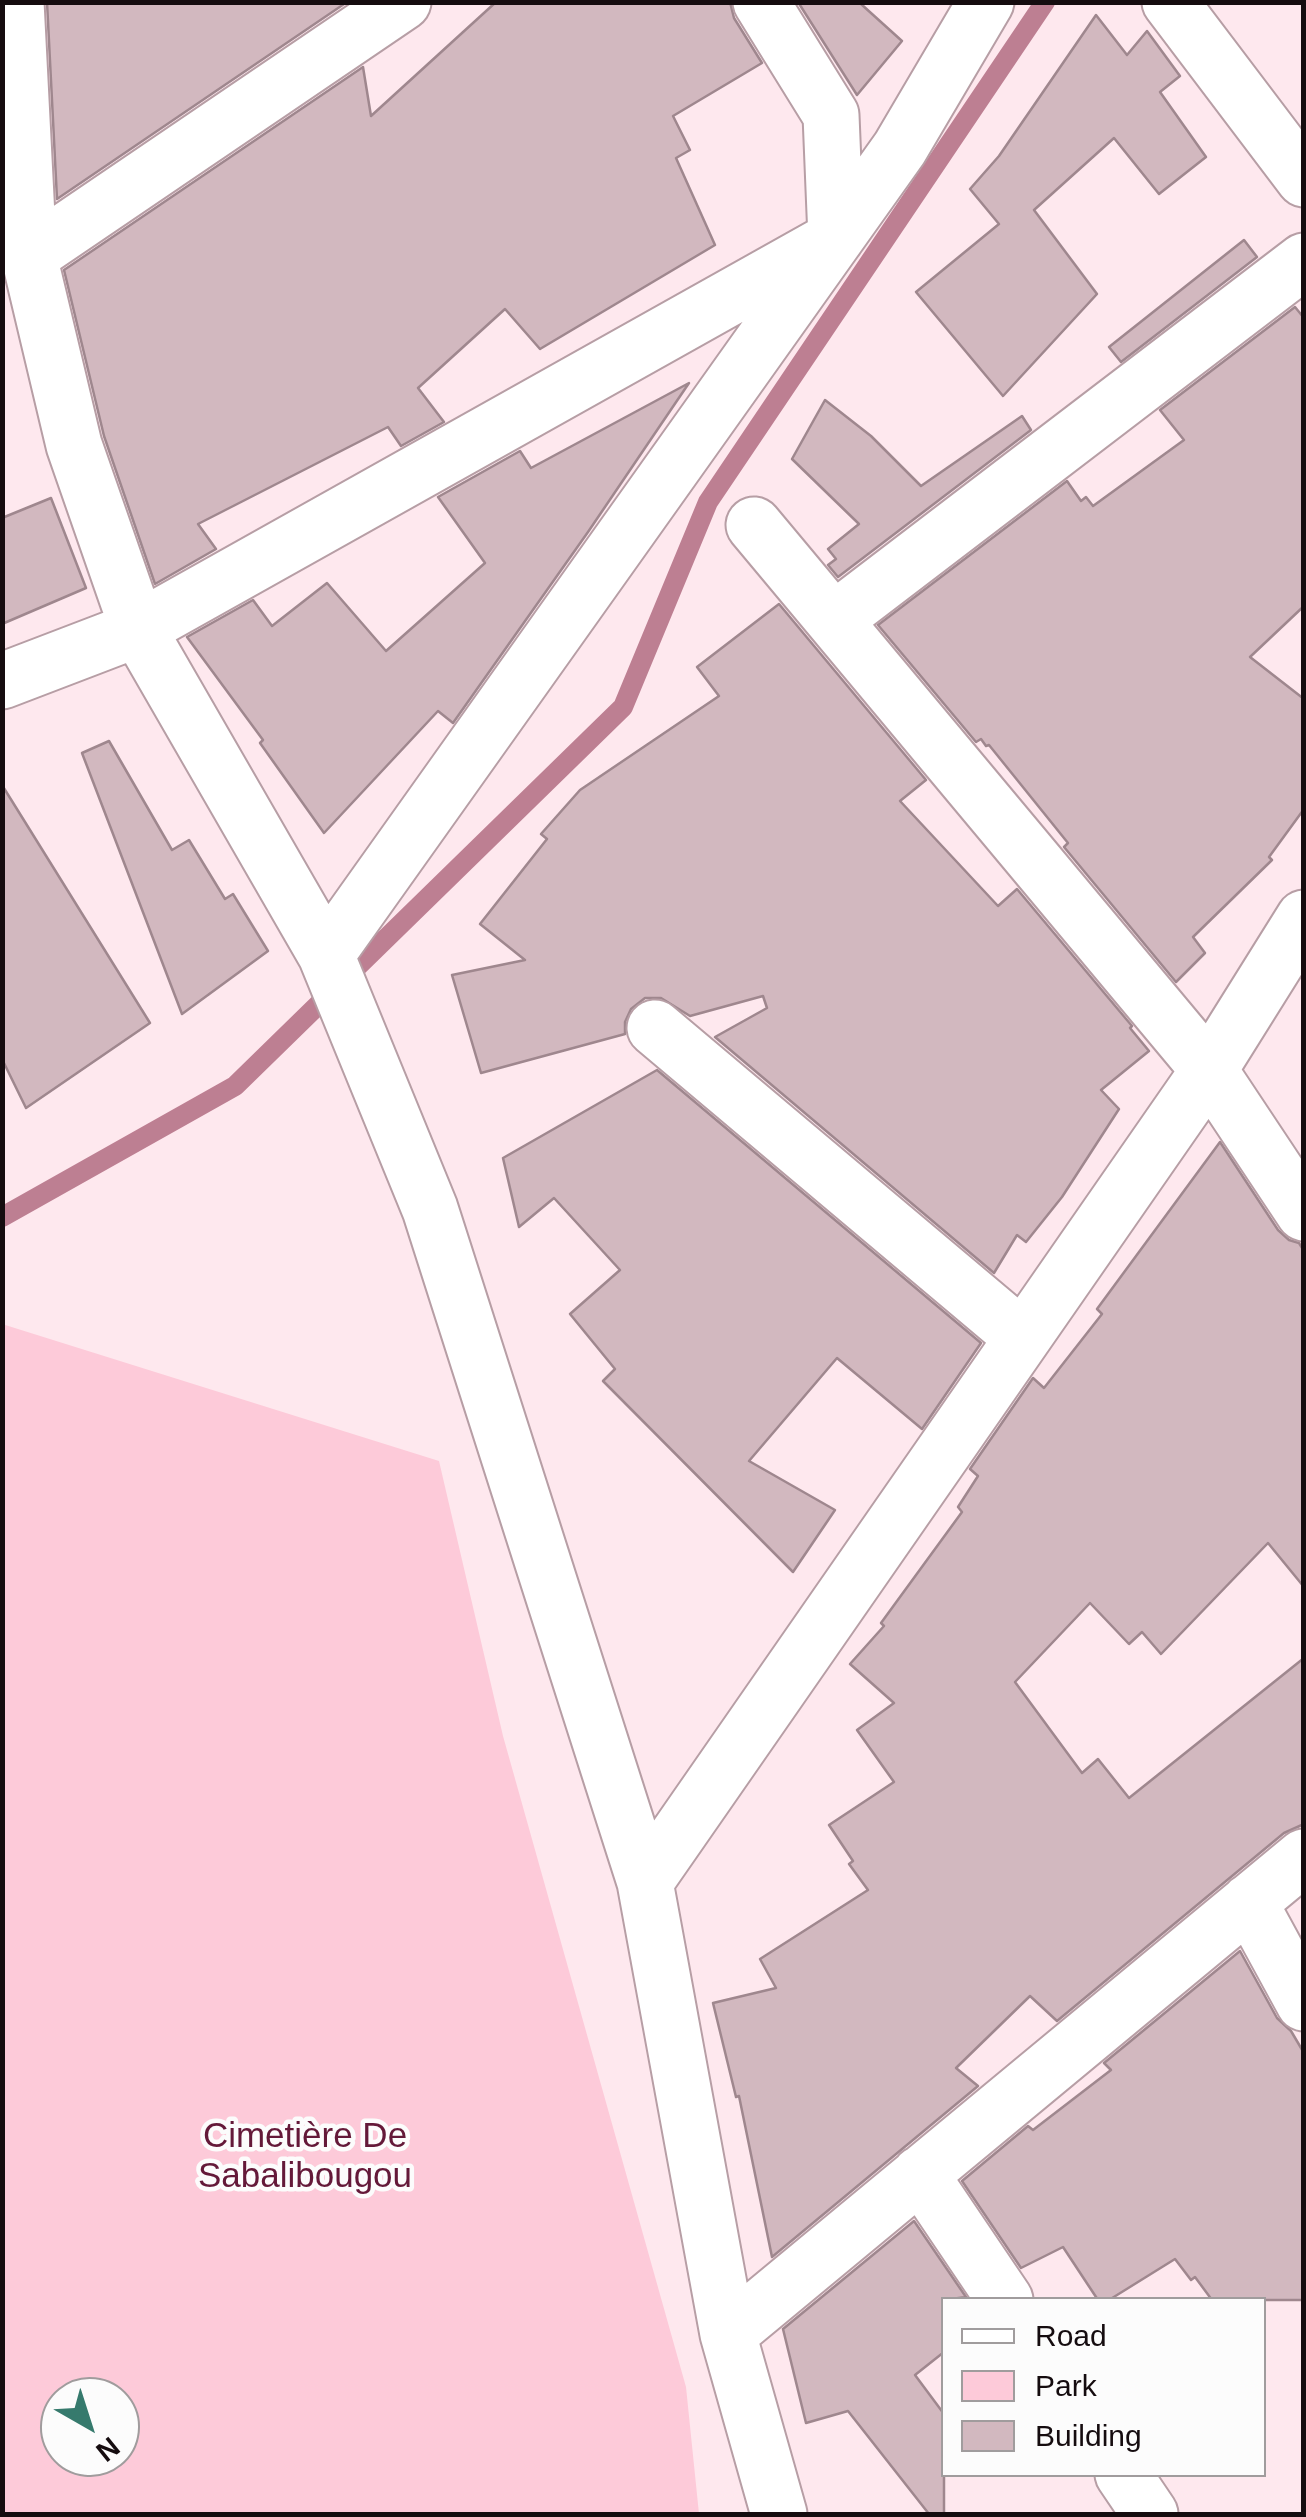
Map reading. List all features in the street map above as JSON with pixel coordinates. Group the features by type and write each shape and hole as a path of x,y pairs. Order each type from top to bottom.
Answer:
{"street":[{"path":"16,2 29,256 74,445 138,629 326,955 430,1209 644,1882 728,2334 779,2514"},
{"path":"29,256 404,2"},
{"path":"761,2 830,114 836,238"},
{"path":"326,955 900,148 986,2"},
{"path":"1170,2 1304,179"},
{"path":"2,681 138,629 836,238"},
{"path":"834,620 1304,261"},
{"path":"754,525 1209,1070 1304,1213"},
{"path":"644,1882 1209,1070 1304,918"},
{"path":"655,1028 1023,1338"},
{"path":"728,2334 1304,1857"},
{"path":"1248,1902 1304,2002"},
{"path":"920,2174 1003,2297"},
{"path":"1126,2477 1150,2514"}],"green space":[{"name":"Cimetière De Sabalibougou","path":"2,1324 439,1461 503,1736 686,2387 699,2514 3,2514"}],"building":[{"path":"47,2 347,2 57,199"},
{"path":"496,2 730,2 734,18 762,63 673,116 690,150 676,158 715,245 540,349 505,309 418,388 444,422 401,446 388,427 198,524 216,549 155,584 104,436 64,270 363,67 371,116"},
{"path":"798,2 864,2 861,4 902,41 857,95"},
{"path":"1096,15 1127,55 1147,31 1180,76 1160,92 1206,157 1159,194 1114,138 1034,210 1097,294 1003,396 916,292 999,224 970,189 999,156"},
{"path":"1244,240 1257,257 1121,362 1109,347"},
{"path":"1295,307 1304,318 1304,606 1250,657 1304,699 1304,809 1269,857 1272,860 1193,937 1205,953 1176,982 1064,847 1068,843 989,745 981,739 976,742 878,625 1067,481 1081,501 1086,497 1093,506 1184,440 1160,410"},
{"path":"689,383 453,723 438,711 324,833 260,743 263,740 187,637 253,600 272,626 327,583 386,651 485,563 438,497 520,451 531,468"},
{"path":"825,400 871,436 921,486 1022,416 1031,430 838,577 828,565 836,559 828,549 859,524 792,459"},
{"path":"51,498 86,588 2,624 2,518"},
{"path":"779,604 926,780 900,801 998,906 1017,889 1149,1051 1101,1090 1119,1109 1062,1197 1026,1242 1017,1235 994,1273 715,1037 767,1008 763,996 690,1016 661,998 645,998 631,1009 625,1034 481,1073 452,975 525,960 480,924 547,839 541,834 580,790 719,696 697,667"},
{"path":"109,741 172,850 189,840 225,899 233,894 268,951 182,1014 82,753"},
{"path":"2,785 150,1023 26,1108 2,1059"},
{"path":"657,1070 981,1343 922,1429 837,1358 749,1461 835,1510 793,1572 603,1381 615,1369 570,1314 620,1270 554,1198 519,1227 503,1158"},
{"path":"1220,1142 1278,1230 1299,1243 1304,1251 1304,1587 1268,1543 1161,1654 1142,1632 1129,1644 1090,1603 1015,1682 1082,1773 1098,1759 1129,1798 1304,1658 1304,1824 1284,1833 1057,2021 1030,1996 956,2068 978,2086 772,2257 739,2096 736,2097 713,2003 776,1988 760,1959 868,1890 829,1825 894,1782 857,1730 894,1703 850,1664 884,1626 881,1623 962,1512 958,1507 978,1476 970,1469 1033,1378 1044,1388 1102,1314 1097,1309"},
{"path":"1240,1951 1277,2018 1291,2031 1304,2053 1304,2300 1210,2297 1175,2259 1114,2297 1096,2297 1063,2247 1021,2268 962,2181 1028,2126 1033,2130 1111,2070 1104,2063"},
{"path":"914,2221 966,2297 941,2297 941,2354 915,2375 941,2410 944,2514 929,2514 848,2411 806,2423 783,2329"}],"waterway":[{"path":"2,1217 235,1086 623,707 708,502 1045,2"}]}
